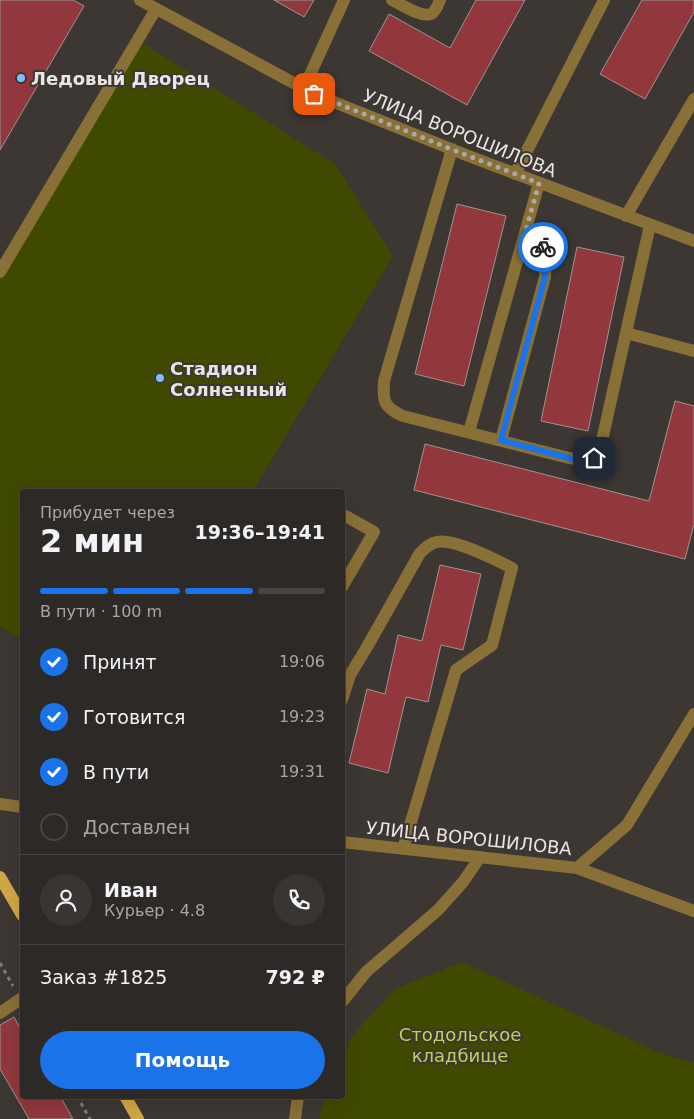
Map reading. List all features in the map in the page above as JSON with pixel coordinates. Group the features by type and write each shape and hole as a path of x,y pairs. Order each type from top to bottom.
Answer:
{"main road":[{"path":"0,878 20,912"},
{"path":"127,1099 138,1119"}],"street":[{"name":"УЛИЦА ВОРОШИЛОВА","path":"140,0 314,94 452,150 694,241"},
{"path":"304,88 344,0"},
{"path":"392,0 422,14 430,14 435,10 440,0"},
{"path":"515,174 604,0"},
{"path":"0,272 156,9"},
{"path":"626,216 694,99"},
{"path":"452,150 384,381 383,400 391,410 403,416 569,458 584,460 594,458 601,445 650,225"},
{"path":"469,432 539,183"},
{"path":"501,440 545,277 546,259 543,246 538,239 526,230"},
{"path":"626,332 694,351"},
{"path":"345,516 374,532 345,582"},
{"path":"345,691 350,675 420,553 429,545 437,541 454,544 468,548 512,568 492,645 456,670 403,849"},
{"name":"УЛИЦА ВОРОШИЛОВА","path":"345,842 577,868 627,826 694,714"},
{"path":"0,804 20,807"},
{"path":"345,998 366,972 438,910 463,882 480,857"},
{"path":"577,868 694,911"},
{"path":"0,1013 20,999"},
{"path":"295,1119 298,1099"}],"path":[{"path":"0,963 20,996"},
{"path":"79,1099 90,1119"}],"green space":[{"name":"Стадион Солнечный","path":"133,37 335,164 393,256 254,489 20,489 20,639 0,626 0,264"},
{"name":"Стодольское кладбище","path":"462,962 660,1053 694,1063 694,1119 319,1119 324,1099 345,1099 345,1051 351,1037 395,989"}],"building":[{"name":"Ледовый Дворец","path":"0,0 73,0 84,6 0,150"},
{"path":"274,0 314,0 304,17"},
{"path":"476,0 525,0 467,105 369,51 389,14 450,48"},
{"path":"642,0 694,0 694,12 645,99 600,74"},
{"path":"457,204 506,216 464,386 415,374"},
{"path":"577,247 624,257 588,431 541,421"},
{"path":"675,401 694,406 694,524 685,559 414,490 425,444 649,501"},
{"path":"440,565 481,574 463,650 441,645 428,702 406,697 388,773 349,763 367,689 385,694 398,635 422,641"},
{"path":"14,1017 20,1028 20,1099 62,1099 73,1119 29,1119 0,1069 0,1025"}],"way so far":[{"path":"314,94 539,183 526,230 538,239 543,247"}],"place":[{"name":"Ледовый Дворец","path":"21,78"},
{"name":"Стадион Солнечный","path":"160,378"}],"route":[{"path":"543,247 546,259 545,277 501,440 569,458 584,460 594,458"}]}
